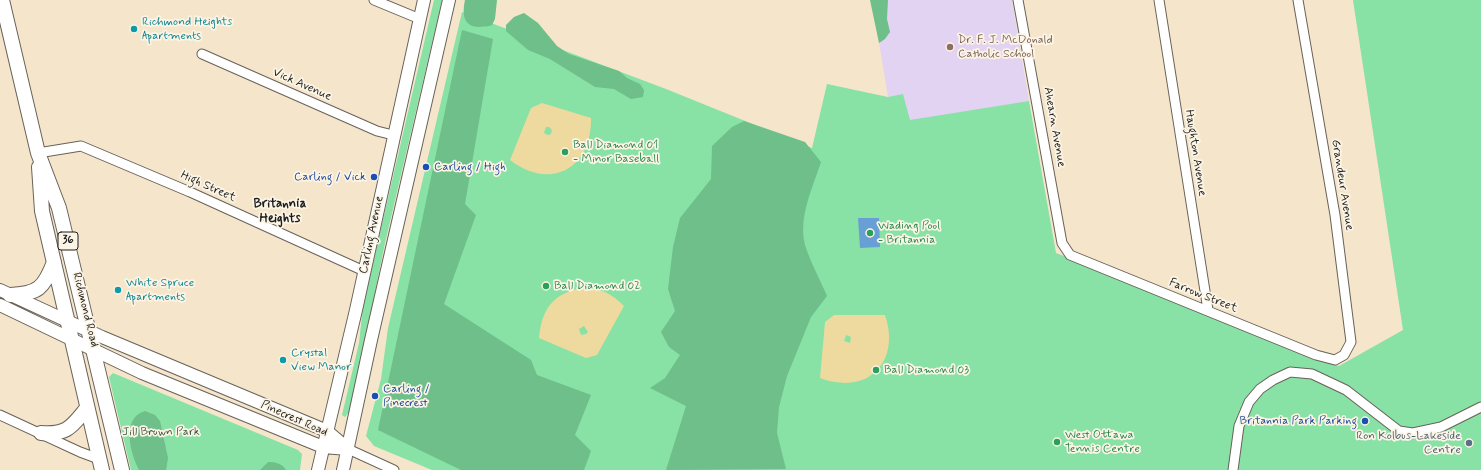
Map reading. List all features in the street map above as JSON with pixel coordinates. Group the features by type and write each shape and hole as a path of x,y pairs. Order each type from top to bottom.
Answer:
{"main road":[{"name":"Richmond Road","path":"2,0 38,153 59,208 95,352 122,470"},
{"name":"Carling Avenue","path":"318,470 424,0"},
{"name":"Carling Avenue","path":"343,470 371,340 449,0"},
{"name":"Richmond Road","path":"38,153 42,211 100,464"},
{"path":"5,292 25,294 38,290 47,278 54,262"},
{"name":"Pinecrest Road","path":"5,292 90,332 327,431 348,448"},
{"name":"Pinecrest Road","path":"0,305 71,338 95,352 142,373 323,447 348,448"},
{"path":"41,433 53,434 71,428 87,408"}],"street":[{"path":"374,0 420,19"},
{"name":"Ahearn Avenue","path":"1018,0 1062,243 1070,255"},
{"name":"Haughton Avenue","path":"1159,0 1208,310"},
{"name":"Grandeur Avenue","path":"1298,0 1335,215 1351,342 1344,355 1335,360 1328,358"},
{"name":"Vick Avenue","path":"202,54 377,131 393,136"},
{"name":"High Street","path":"38,153 81,146 190,192 364,271"},
{"name":"Farrow Street","path":"1070,255 1316,355 1328,358"},
{"path":"1233,470 1239,426 1248,402 1260,390 1274,380 1290,372 1312,374 1346,390 1399,431 1413,433 1441,427 1481,407"},
{"path":"0,415 80,452 100,464"},
{"path":"348,448 394,470"}],"shaded area":[{"name":"Dr. F. J. McDonald Catholic School","path":"872,0 1012,0 1029,101 909,121 888,97"}],"green space":[{"path":"434,0 442,0 385,243 354,395 349,412 345,417 342,415 359,343 363,306"},
{"path":"465,0 497,0 495,19 492,25 480,27 470,25 465,19 464,15"},
{"path":"870,0 888,0 887,19 890,32 885,39 879,43"},
{"path":"1353,0 1481,0 1481,470 432,470 374,446 366,436 381,379 388,328 462,12 666,89 812,148 827,84 888,97 903,94 910,120 1029,101 1056,253 1216,314 1339,366 1403,330"},
{"path":"524,13 538,23 557,46 569,54 619,71 627,78 640,84 644,90 643,97 631,99 614,89 595,87 550,59 528,50 506,31 506,25 514,17"},
{"path":"462,30 493,39 465,204 476,215 444,304 531,360 537,375 591,395 575,435 591,451 584,470 461,470 378,430"},
{"path":"744,121 805,142 821,162 807,202 803,224 803,234 805,245 812,264 827,296 811,317 787,376 779,407 777,433 786,469 666,470 686,406 650,388 665,378 680,355 669,347 661,332 675,311 668,289 673,247 680,218 711,179 712,146 732,127"},
{"name":"Jill Brown Park","path":"113,373 298,450 302,454 300,470 131,470 109,377"},
{"path":"145,411 155,415 160,421 168,458 166,470 139,470 133,455 130,428 137,415"},
{"path":"268,462 278,463 286,470 260,470"}],"sand":[{"path":"542,103 591,118 589,136 584,150 576,162 566,170 553,174 540,174 525,169 510,160 531,108","holes":["546,127 549,127 552,130 551,134 548,135 544,133"]},
{"path":"585,287 597,289 611,295 624,306 597,355 586,358 539,338 543,318 552,303 565,293","holes":["584,326 588,332 581,335 579,329"]},
{"path":"834,315 885,315 889,332 888,347 884,360 876,371 866,378 853,382 837,382 820,378 825,322","holes":["846,335 851,337 850,343 844,341"]}],"water":[{"name":"Wading Pool - Britannia","path":"858,218 879,218 880,247 860,248"}],"place":[{"name":"Richmond Heights Apartments","path":"134,29"},
{"name":"Dr. F. J. McDonald Catholic School","path":"950,47"},
{"name":"Ball Diamond 01 - Minor Baseball","path":"565,152"},
{"name":"Carling / High","path":"426,167"},
{"name":"Carling / Vick","path":"374,177"},
{"name":"Wading Pool - Britannia","path":"870,233"},
{"name":"Ball Diamond 02","path":"546,286"},
{"name":"White Spruce Apartments","path":"118,290"},
{"name":"Crystal View Manor","path":"283,360"},
{"name":"Ball Diamond 03","path":"876,370"},
{"name":"Carling / Pinecrest","path":"375,396"},
{"name":"Britannia Park Parking","path":"1365,421"},
{"name":"West Ottawa Tennis Centre","path":"1057,442"},
{"name":"Ron Kolbus-Lakeside Centre","path":"1469,443"}],"district":[{"name":"Britannia Heights","path":"280,212"}]}
